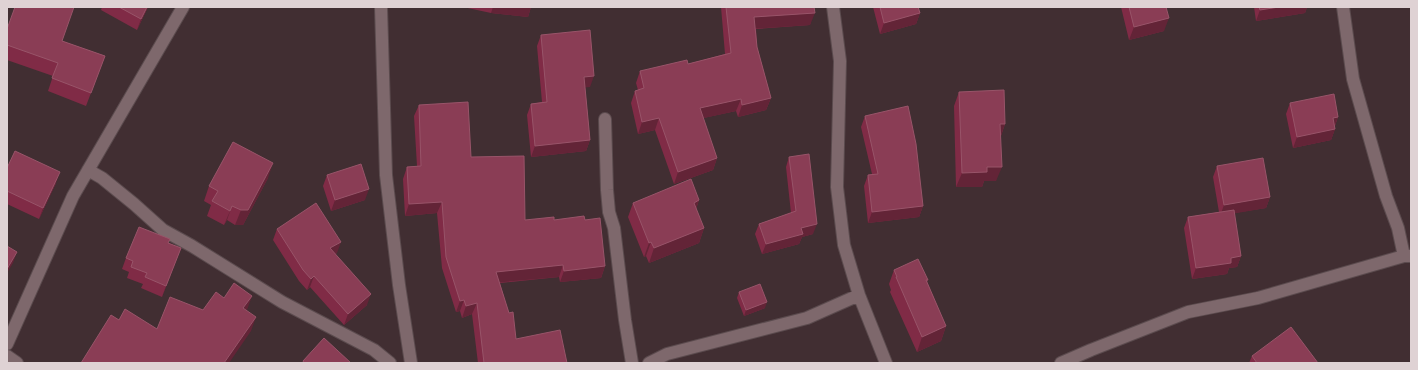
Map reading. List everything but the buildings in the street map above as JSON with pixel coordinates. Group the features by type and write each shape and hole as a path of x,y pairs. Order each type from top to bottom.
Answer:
{"street":[{"path":"7,344 72,196 183,7"},
{"path":"381,7 386,175 399,285 411,363"},
{"path":"833,7 840,62 837,187 844,245 859,294 886,363"},
{"path":"1060,363 1188,312 1258,298 1407,256 1386,196 1353,79 1346,33 1347,8"},
{"path":"605,119 609,212 614,228 625,320 632,363"},
{"path":"88,170 102,178 163,230 192,246 282,302 374,350 390,363"},
{"path":"649,363 667,354 807,318 859,294"},
{"path":"7,356 17,363"}]}
